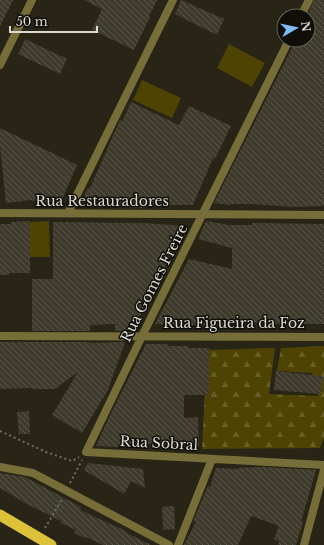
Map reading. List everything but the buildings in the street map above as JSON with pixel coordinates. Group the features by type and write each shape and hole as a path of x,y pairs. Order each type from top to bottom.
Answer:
{"highway":[{"path":"0,515 52,545"}],"street":[{"path":"0,65 32,0"},
{"path":"68,213 173,0"},
{"name":"Rua Gomes Freire","path":"86,452 285,48"},
{"name":"Rua Restauradores","path":"0,214 68,213 324,215"},
{"name":"Rua Figueira da Foz","path":"0,336 324,337"},
{"name":"Rua Sobral","path":"86,452 324,465"},
{"path":"178,545 212,459"},
{"path":"0,467 33,473 169,545"},
{"path":"304,545 324,470"}],"path":[{"path":"0,431 46,452 72,461 86,452"}],"green space":[{"path":"229,44 265,63 252,87 217,68"},
{"path":"142,80 181,98 172,118 133,100"},
{"path":"49,221 50,257 30,257 30,222"},
{"path":"324,346 324,438 320,448 202,449 207,350 275,348 269,394 318,396 312,373 277,371 281,348"}]}
